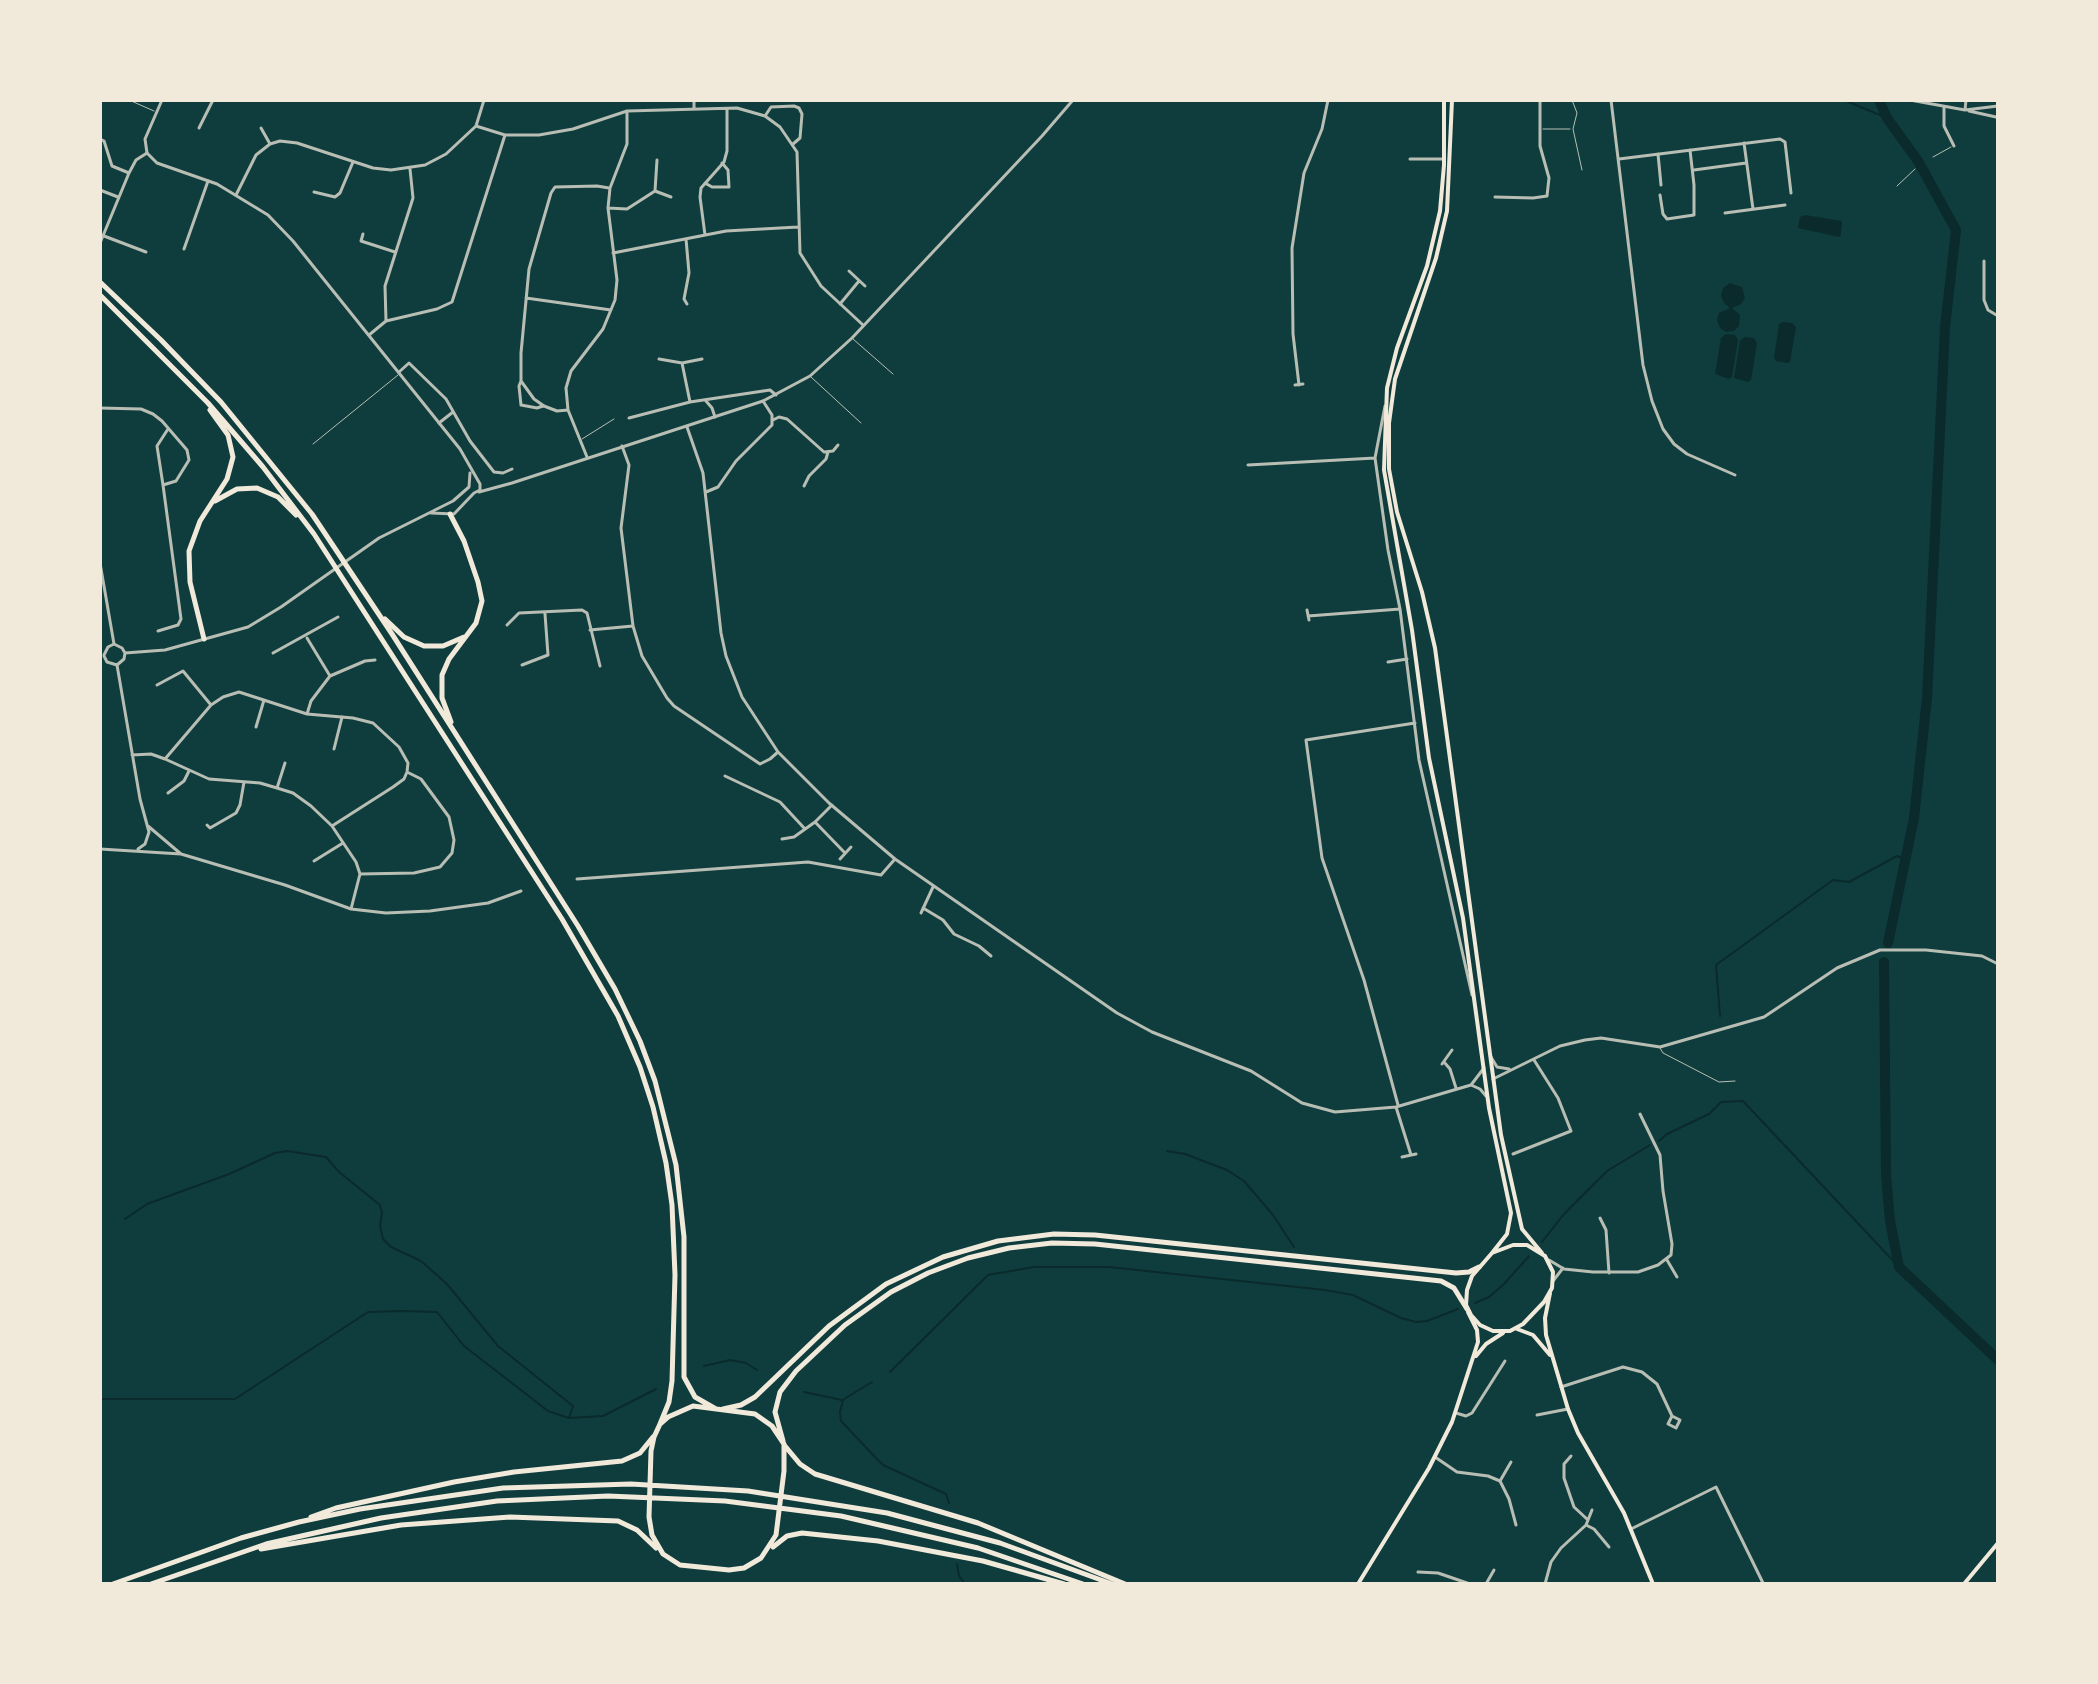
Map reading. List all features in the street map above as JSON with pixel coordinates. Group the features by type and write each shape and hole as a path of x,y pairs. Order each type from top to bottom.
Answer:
{"highway":[{"path":"100,282 181,360 249,435 312,514 593,951 628,1015 645,1054 667,1123 680,1194 686,1289 684,1377 695,1397 720,1409 741,1405 755,1397 829,1326 886,1284 943,1257 998,1241 1039,1235 1082,1234 1456,1273 1479,1267"},
{"path":"100,295 190,384 263,467 314,534 577,942 612,1003 635,1054 660,1135 673,1219 672,1381 669,1402 652,1445 649,1517 652,1535 663,1554"},
{"path":"190,384 223,427 232,447 230,473 196,528 188,558 192,591 204,639"},
{"path":"213,502 242,488 264,490 282,501 314,534"},
{"path":"457,510 457,526"},
{"path":"448,514 457,526 477,576 482,601 478,618 446,664 441,680 443,704 458,738"},
{"path":"376,610 404,637 424,646 443,646 467,634"},
{"path":"767,1553 778,1527 784,1471 783,1442 775,1412 780,1392 796,1371 845,1325 879,1300 928,1273 968,1258 1009,1248 1052,1243 1095,1244 1441,1281 1456,1289 1468,1310"},
{"path":"113,1584 202,1551 336,1508 514,1472 622,1461 640,1453 672,1414 688,1407 745,1411 760,1416 772,1426 800,1464 815,1474 966,1519 1125,1584"},
{"path":"299,1522 400,1502 503,1488 596,1484 701,1487 818,1500 932,1523 1022,1550 1112,1584"},
{"path":"151,1584 245,1552 335,1527 450,1507 541,1498 678,1497 771,1506 887,1525 978,1548 1083,1584"},
{"path":"245,1552 401,1525 510,1517 618,1521 637,1530 663,1554 687,1567 729,1570 750,1566 787,1536 812,1533 926,1549 1064,1584"}],"main road":[{"path":"1358,1584 1435,1457 1456,1413 1476,1357 1478,1333 1468,1310 1468,1285 1507,1234 1511,1217 1488,1099 1463,918 1429,758 1412,630 1384,470 1385,406 1397,348 1427,266 1440,211 1444,100"},
{"path":"1452,100 1447,211 1436,258 1395,379 1389,423 1389,469 1397,512 1422,592 1435,648 1501,1135 1521,1225 1553,1272 1545,1324 1551,1357 1568,1409 1631,1529 1653,1584"},
{"path":"1998,108 1998,118"},
{"path":"1492,1253 1518,1244 1527,1245 1543,1254"},
{"path":"1476,1357 1486,1344 1527,1321 1550,1293"},
{"path":"1468,1310 1484,1328 1505,1332"},
{"path":"1514,1329 1533,1335 1551,1357"},
{"path":"1964,1584 1998,1543"}],"street":[{"path":"162,100 145,139 147,153 157,163 209,180 268,215 293,241 460,449 478,483 476,492"},
{"path":"199,128 213,100"},
{"path":"236,195 256,155 270,144 288,141 373,168 410,169 438,159 476,126 484,100"},
{"path":"694,100 694,109"},
{"path":"431,513 448,514 457,510 476,492 497,488 763,401 810,376 852,338 1073,100"},
{"path":"1299,385 1291,300 1292,248 1304,173 1322,129 1328,100"},
{"path":"1495,197 1547,196 1549,178 1540,146 1540,100"},
{"path":"1611,100 1643,365 1652,401 1663,429 1674,444 1687,454 1735,475"},
{"path":"1910,100 1998,118"},
{"path":"1965,110 1966,100"},
{"path":"765,116 771,107 799,108 802,114 800,138 793,144"},
{"path":"476,126 505,135 554,134 627,111 727,108 747,109 765,116 780,127 793,144 799,160 800,253 811,273 863,325"},
{"path":"705,235 700,197 705,183 722,163 727,151 727,108"},
{"path":"1944,108 1944,126 1954,146"},
{"path":"1965,110 1998,108"},
{"path":"587,457 565,396 568,379 603,329 617,289 608,208 610,188 627,144 627,111"},
{"path":"261,128 270,144"},
{"path":"369,335 386,321 437,309 452,302 505,135"},
{"path":"100,139 104,141 112,166 129,173"},
{"path":"1619,159 1784,140 1791,193"},
{"path":"1744,143 1753,209"},
{"path":"1660,195 1663,214 1667,219 1694,214 1690,150"},
{"path":"100,243 129,173 136,160 147,153"},
{"path":"1658,154 1661,185"},
{"path":"1410,159 1444,159"},
{"path":"655,191 657,160"},
{"path":"314,192 335,197 340,193 353,162"},
{"path":"705,183 712,187 729,187 728,170 722,163"},
{"path":"1693,170 1746,163"},
{"path":"657,168 664,168"},
{"path":"386,321 385,286 413,198 410,169"},
{"path":"184,249 209,180"},
{"path":"544,406 521,405 519,386 529,269 553,189 561,185 610,188"},
{"path":"100,190 118,197"},
{"path":"608,208 627,209 655,191"},
{"path":"655,191 671,197"},
{"path":"1725,213 1785,205"},
{"path":"613,253 726,231 798,227"},
{"path":"358,247 363,234"},
{"path":"104,236 146,252"},
{"path":"686,239 689,273 684,299 687,304"},
{"path":"361,241 395,252"},
{"path":"1984,261 1984,300 1988,310 1998,316"},
{"path":"849,271 865,286"},
{"path":"840,304 859,281"},
{"path":"676,297 684,299"},
{"path":"526,298 611,310"},
{"path":"659,359 682,363 702,359"},
{"path":"400,373 409,363 446,399 470,441 494,472 503,473 512,469"},
{"path":"682,363 690,402"},
{"path":"521,381 534,399 544,406 557,411 568,410"},
{"path":"629,418 690,402 770,390 776,395"},
{"path":"706,401 715,417"},
{"path":"706,492 718,487 736,461 772,425 773,420 763,401"},
{"path":"1385,406 1375,458 1388,550 1400,609 1425,796 1443,862 1474,1006"},
{"path":"100,408 141,409 162,421 187,450 189,460 176,481 163,485"},
{"path":"439,423 453,412"},
{"path":"773,420 779,417 787,419 828,452"},
{"path":"687,427 703,473 716,607 726,656 742,697 778,752 832,805 895,859 1117,1013 1152,1032 1251,1071 1288,1097 1335,1112 1397,1107 1471,1085 1480,1089 1488,1099"},
{"path":"158,631 178,625 181,619 157,446 168,429"},
{"path":"804,486 809,476 826,459 828,452 838,445"},
{"path":"622,446 629,465 620,520 633,626 642,656 674,706 760,764 778,752"},
{"path":"1248,465 1375,458"},
{"path":"469,469 470,485 476,492"},
{"path":"125,653 165,650 248,627 379,538 445,506 470,485 478,483 497,488"},
{"path":"453,501 457,510"},
{"path":"445,506 448,514"},
{"path":"100,566 114,644"},
{"path":"1308,615 1400,609"},
{"path":"507,625 519,613 582,610 587,613 600,666"},
{"path":"522,665 548,655 545,614"},
{"path":"273,653 338,617"},
{"path":"590,630 633,626"},
{"path":"306,636 330,676"},
{"path":"114,644 125,653 124,659 117,665"},
{"path":"114,644 102,656 107,662 117,665"},
{"path":"1388,662 1407,659"},
{"path":"307,714 311,701 330,676 365,661 375,660"},
{"path":"117,665 140,799 148,826 145,844 137,850"},
{"path":"157,685 183,671 211,705"},
{"path":"165,759 211,705 239,692 307,714 363,720 381,728 399,747 408,763 407,772 404,779 393,787 332,826"},
{"path":"256,727 264,700"},
{"path":"334,749 342,717"},
{"path":"1402,1157 1414,1154 1397,1107 1364,980 1322,858 1306,740 1415,723"},
{"path":"132,755 151,754 209,779 244,782 293,793 332,826 360,874 351,909"},
{"path":"277,788 285,763"},
{"path":"168,792 184,781 189,771"},
{"path":"360,874 414,873 440,867 452,853 454,840 449,817 421,779 407,772"},
{"path":"725,776 780,802 805,829"},
{"path":"207,825 210,828 236,813 244,782"},
{"path":"782,839 794,837 832,805"},
{"path":"815,822 845,853"},
{"path":"148,826 181,854"},
{"path":"314,861 343,843"},
{"path":"840,859 851,847"},
{"path":"100,849 181,854 285,885 351,909 386,913 488,903 521,891"},
{"path":"577,879 808,862 881,875 895,859"},
{"path":"921,913 933,887"},
{"path":"923,908 943,920 954,934 979,946 991,956"},
{"path":"1492,1080 1560,1046 1601,1038 1660,1047 1764,1017 1837,968 1880,950 1926,950 1982,956 1998,964"},
{"path":"1452,1050 1443,1063 1450,1069 1456,1088"},
{"path":"1489,1054 1497,1067 1513,1068"},
{"path":"1513,1154 1571,1131 1558,1098 1534,1060"},
{"path":"1471,1085 1484,1068"},
{"path":"1640,1114 1660,1155 1672,1244 1667,1260 1677,1277"},
{"path":"1600,1218 1604,1225 1609,1273"},
{"path":"1604,1225 1611,1220"},
{"path":"1543,1254 1563,1268 1609,1273 1638,1272 1667,1260"},
{"path":"1553,1282 1563,1268"},
{"path":"1456,1413 1466,1416 1472,1413 1505,1361"},
{"path":"1561,1387 1602,1372 1623,1367 1632,1369 1642,1372 1657,1384 1672,1416"},
{"path":"1537,1415 1568,1409"},
{"path":"1571,1456 1564,1464 1574,1507 1609,1547"},
{"path":"1435,1457 1457,1472 1488,1476 1500,1481 1509,1499 1508,1514 1516,1525"},
{"path":"1500,1481 1511,1462"},
{"path":"1561,1488 1567,1486"},
{"path":"1631,1529 1716,1487 1763,1583"},
{"path":"1545,1584 1551,1562 1587,1522 1592,1510"},
{"path":"1599,1543 1604,1540"},
{"path":"1425,1566 1425,1572"},
{"path":"1486,1584 1494,1570"},
{"path":"1418,1572 1470,1584"}],"lane":[{"path":"129,100 157,112"},
{"path":"1572,100 1577,113 1573,129 1582,170"},
{"path":"1540,129 1573,129"},
{"path":"1933,157 1954,146"},
{"path":"1897,186 1915,169"},
{"path":"852,338 893,374"},
{"path":"313,444 400,373"},
{"path":"810,376 861,423"},
{"path":"580,441 614,419"},
{"path":"1660,1047 1663,1053 1719,1082 1735,1081"}],"water":[{"path":"1805,215 1842,221 1841,235 1798,228 1800,217"},
{"path":"1730,283 1742,287 1745,298 1732,308 1740,315 1739,326 1734,331 1726,332 1717,320 1719,313 1730,308 1721,296 1723,288"},
{"path":"1792,323 1796,327 1790,362 1787,363 1774,358 1779,324"},
{"path":"1726,334 1735,335 1738,340 1732,377 1729,379 1715,374 1721,338"},
{"path":"1745,337 1754,338 1757,343 1751,380 1748,382 1734,378 1740,341"}],"waterway":[{"path":"1844,100 1887,118"},
{"path":"1879,100 1887,118 1918,161 1956,230 1945,327 1927,698 1914,818 1888,943"},
{"path":"1720,1016 1716,965 1833,880 1849,882 1897,856 1905,859"},
{"path":"1884,962 1886,1174 1890,1221 1899,1267 1998,1360"},
{"path":"1659,1141 1709,1114 1721,1102 1743,1101 1899,1267"},
{"path":"1542,1242 1564,1214 1607,1171 1650,1145"},
{"path":"125,1219 147,1204 229,1174 275,1153 287,1151 326,1157 339,1172 380,1205 383,1239 391,1247 421,1261 447,1284 498,1346 573,1406 569,1418"},
{"path":"1167,1151 1185,1154 1227,1170 1244,1181 1273,1215 1294,1247"},
{"path":"1475,1303 1489,1297 1504,1284 1529,1256"},
{"path":"890,1372 988,1275 1034,1267 1109,1267 1325,1290 1353,1295 1416,1322 1458,1309"},
{"path":"100,1399 235,1399 368,1312 402,1311 437,1312 464,1346 548,1411 569,1418 603,1416 656,1389"},
{"path":"704,1366 730,1360 746,1363 757,1370"},
{"path":"844,1399 872,1382"},
{"path":"804,1392 842,1400"},
{"path":"843,1400 841,1421 883,1465 946,1494 949,1503"},
{"path":"957,1564 959,1576 965,1584"}]}
